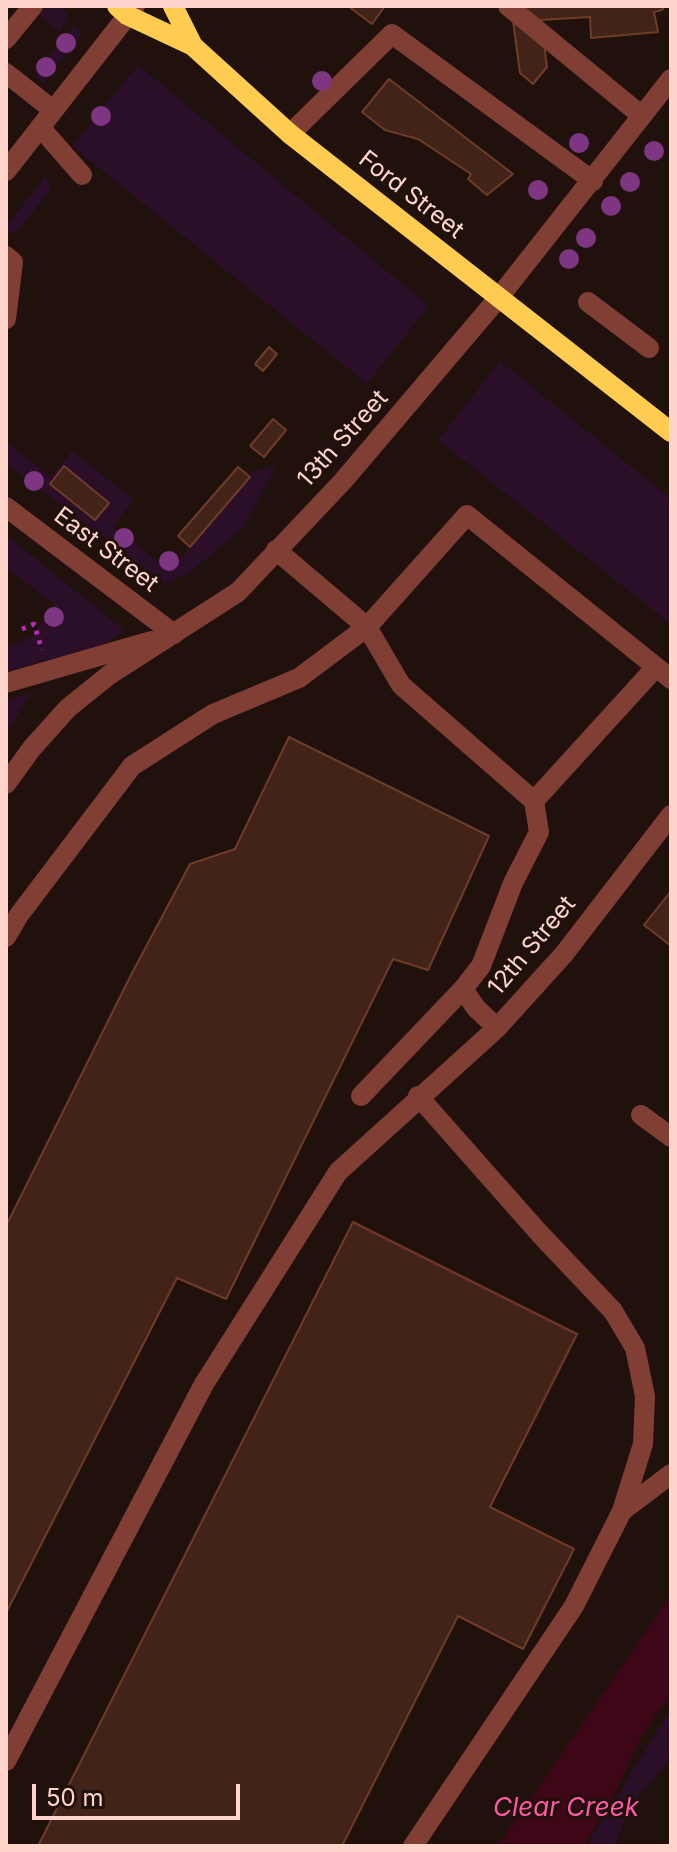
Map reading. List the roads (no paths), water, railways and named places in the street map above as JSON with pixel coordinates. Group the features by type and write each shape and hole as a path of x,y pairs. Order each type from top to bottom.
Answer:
{"main road":[{"path":"173,6 193,46"},
{"name":"Ford Street","path":"126,9 193,46 290,134 671,432"}],"street":[{"path":"6,39 33,6"},
{"path":"508,6 642,116"},
{"path":"6,171 126,9"},
{"path":"290,134 392,34 593,181"},
{"path":"6,73 53,110"},
{"name":"13th Street","path":"6,784 32,748 68,708 109,675 238,592 382,438 593,181 671,79"},
{"path":"40,127 82,175"},
{"path":"6,319 10,259"},
{"path":"588,302 649,348"},
{"name":"East Street","path":"6,507 174,634"},
{"path":"6,937 19,915 132,766 213,714 299,678 367,627 467,515 664,673 534,801"},
{"path":"276,550 367,627 401,685 534,801 539,832 513,883 481,966 361,1096"},
{"path":"6,683 174,634"},
{"name":"12th Street","path":"6,1761 204,1384 338,1172 418,1096 497,1028 564,954 671,815"},
{"path":"463,989 476,1008 497,1028"},
{"path":"413,1846 574,1606 622,1511 643,1444 645,1396 635,1348 613,1311 418,1096"},
{"path":"641,1115 671,1137"},
{"path":"622,1511 671,1474"}],"water":[{"name":"Clear Creek","path":"671,1595 671,1693 642,1735 618,1787 584,1846 498,1846"}]}
